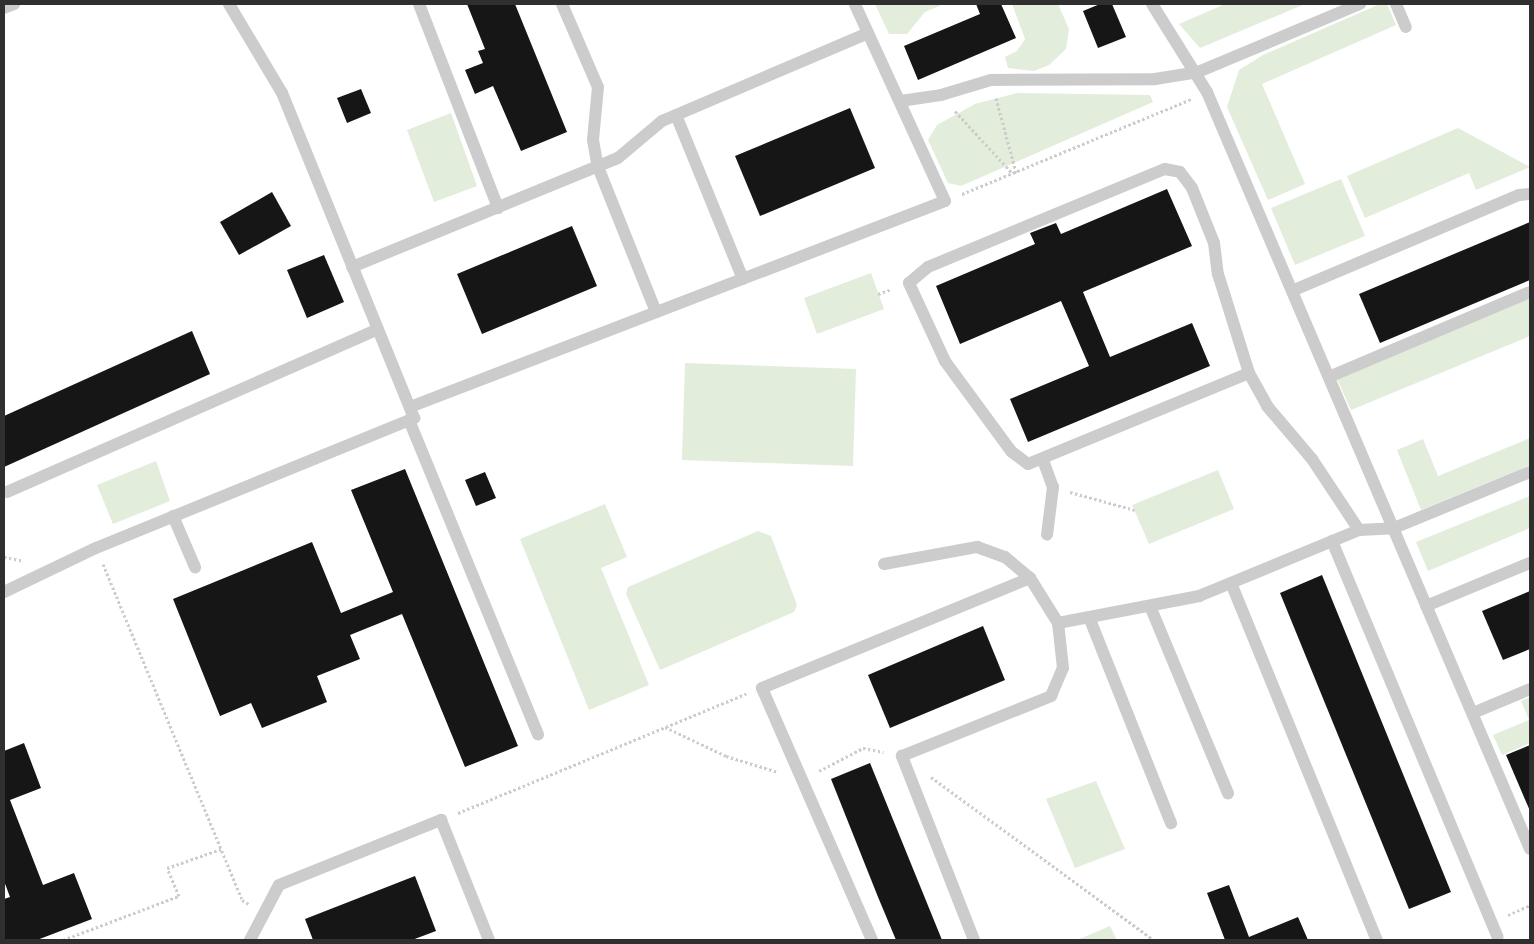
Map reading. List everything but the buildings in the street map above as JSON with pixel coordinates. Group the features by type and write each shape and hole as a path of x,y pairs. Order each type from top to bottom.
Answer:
{"lane":[{"path":"4,8 14,4"},
{"path":"419,4 498,208"},
{"path":"562,4 598,87 594,140 598,167 656,312"},
{"path":"4,592 96,548 409,413 656,312 945,201 855,4"},
{"path":"1152,4 1172,40 1198,72 1208,92 1331,376 1426,606 1530,849"},
{"path":"900,101 941,95 991,80 1155,79 1198,72 1360,4"},
{"path":"1396,4 1406,27"},
{"path":"232,5 282,93 378,329 409,413 538,735"},
{"path":"352,267 618,158 676,115 868,33"},
{"path":"676,115 743,279"},
{"path":"1250,374 1044,460 1028,464 1010,451 945,361 903,285 928,267 1165,168 1180,172 1192,188 1214,243 1218,274 1250,374 1267,406 1312,459 1359,530"},
{"path":"1294,290 1519,195 1530,194"},
{"path":"1331,376 1530,292"},
{"path":"8,492 378,329"},
{"path":"1044,460 1053,487 1047,535"},
{"path":"1058,623 1199,596 1359,530 1394,528 1530,472"},
{"path":"173,516 195,567"},
{"path":"1332,542 1498,938"},
{"path":"884,564 977,547 1005,558 1030,578 1058,623 1063,668 1052,696 902,756 974,940"},
{"path":"1426,606 1530,563"},
{"path":"872,940 762,688 1030,578"},
{"path":"1231,583 1377,940"},
{"path":"1150,606 1228,793"},
{"path":"1089,617 1171,823"},
{"path":"1473,713 1530,689"},
{"path":"250,940 279,885 441,820 489,940"}],"path":[{"path":"991,80 1014,173"},
{"path":"945,201 1208,92"},
{"path":"941,95 1014,173"},
{"path":"878,294 882,292"},
{"path":"1053,487 1134,510"},
{"path":"96,548 242,900 264,913"},
{"path":"441,820 762,688"},
{"path":"665,727 726,756 802,780 864,748 902,756 1154,940"},
{"path":"64,940 179,896 167,868 221,849"},
{"path":"1491,922 1530,905"}],"green space":[{"path":"875,4 944,4 925,12 907,34 889,34"},
{"path":"1012,4 1058,4 1069,29 1066,49 1049,65 1034,71 1008,68 1005,57 1017,51 1025,39"},
{"path":"1225,4 1305,4 1200,48 1179,24"},
{"path":"1380,4 1387,4 1396,25 1262,84 1305,184 1268,200 1227,107 1239,70 1263,55"},
{"path":"1017,93 1150,95 1153,102 961,186 948,183 928,140 937,125 975,104"},
{"path":"451,113 477,186 434,202 407,130"},
{"path":"1458,128 1530,167 1476,190 1469,173 1365,218 1347,176"},
{"path":"1341,179 1365,236 1295,265 1271,208"},
{"path":"871,273 884,309 817,334 804,298"},
{"path":"1530,298 1530,336 1351,410 1337,379"},
{"path":"685,363 856,369 853,466 682,460"},
{"path":"1530,438 1530,465 1421,510 1397,450 1423,439 1438,476"},
{"path":"156,461 170,501 113,524 97,485"},
{"path":"1218,470 1234,509 1149,544 1132,505"},
{"path":"1530,496 1530,528 1428,571 1416,542"},
{"path":"605,504 627,557 601,568 649,685 589,710 520,539"},
{"path":"758,531 771,536 797,605 794,612 660,670 626,594 628,587"},
{"path":"1530,697 1530,743 1502,755 1493,735 1529,720 1521,701"},
{"path":"1096,781 1125,849 1075,868 1046,799"},
{"path":"1110,926 1117,940 1077,940"}]}
